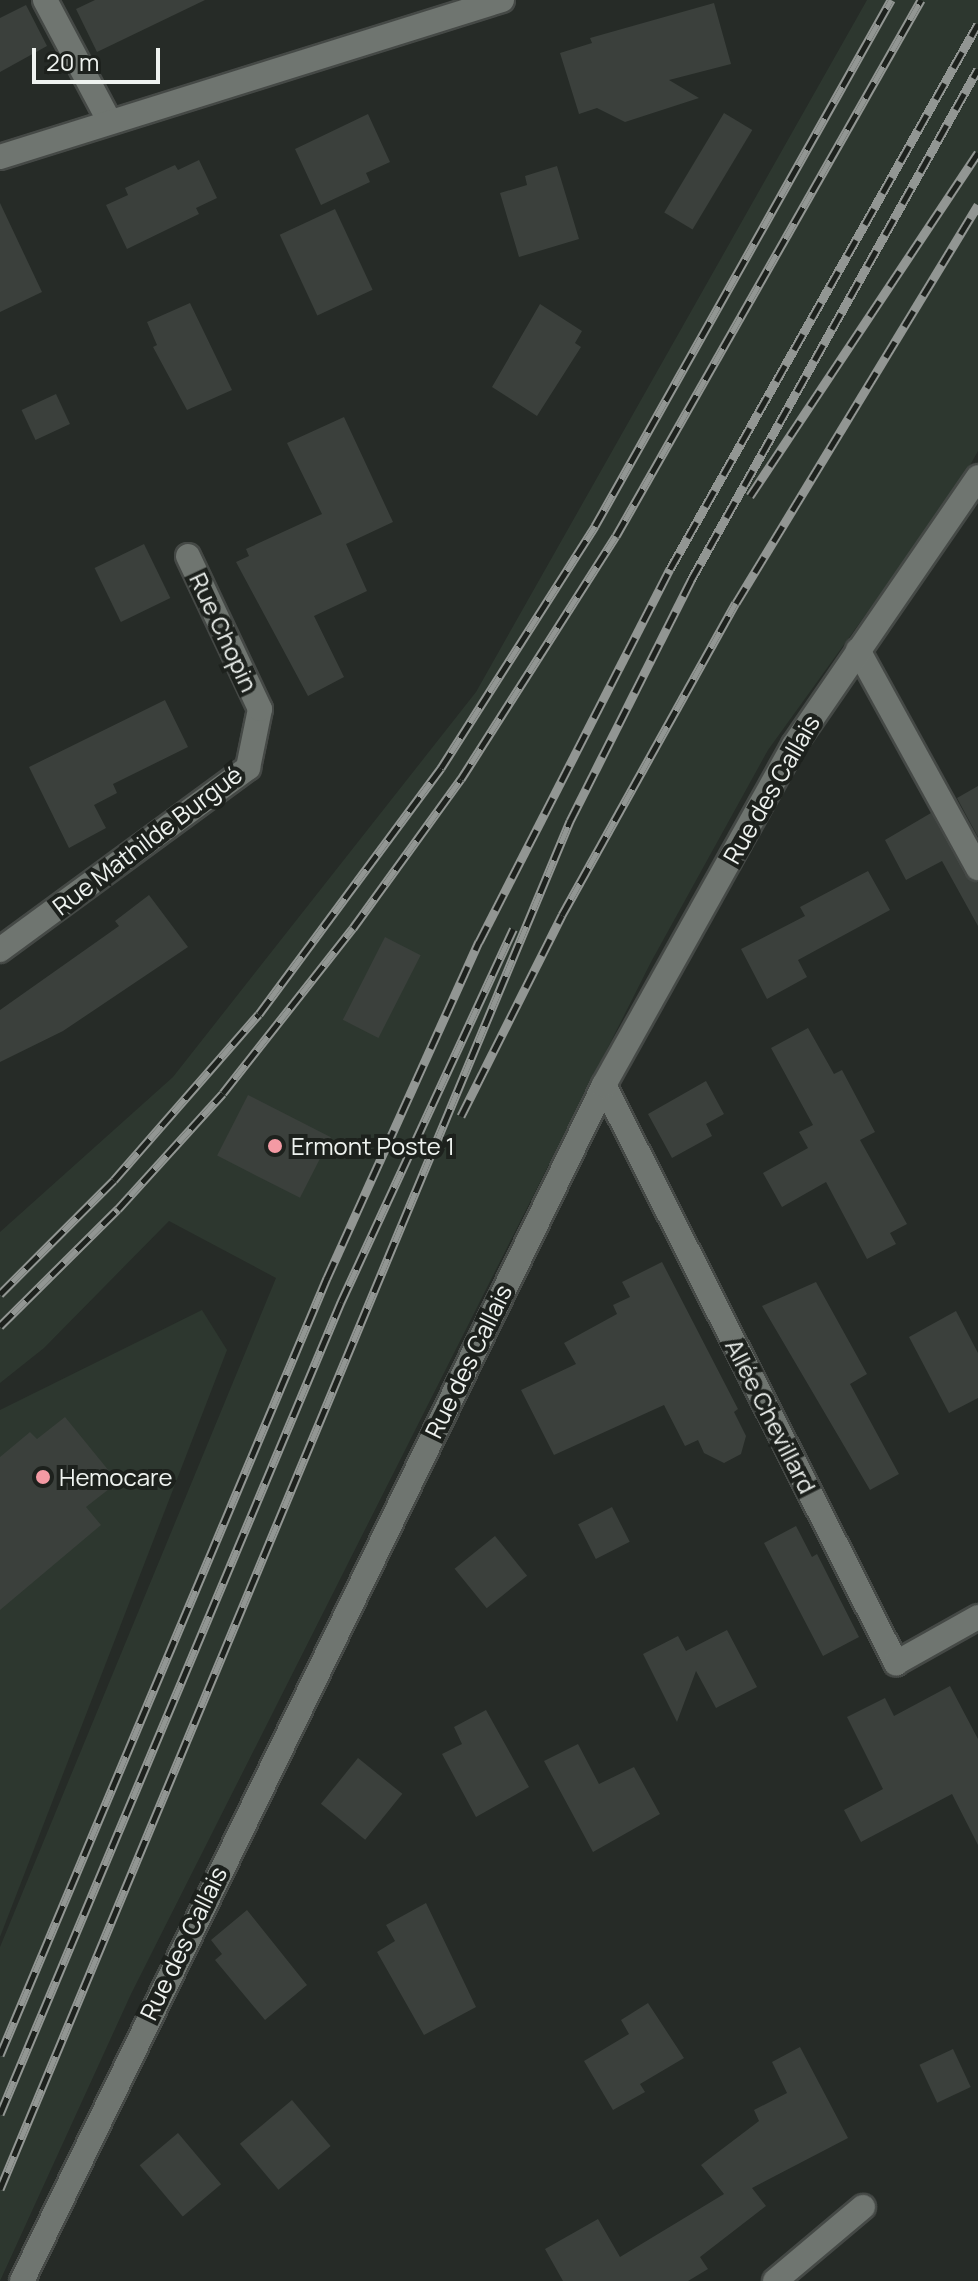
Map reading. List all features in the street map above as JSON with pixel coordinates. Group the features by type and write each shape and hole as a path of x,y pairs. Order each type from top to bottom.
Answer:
{"street":[{"path":"45,0 110,122"},
{"path":"0,157 502,0"},
{"name":"Rue des Callais","path":"22,2281 131,2047 604,1085 794,745 978,477"},
{"name":"Rue Chopin","path":"188,556 260,709"},
{"path":"858,650 978,868"},
{"name":"Rue Mathilde Burgué","path":"0,950 248,768 260,709"},
{"name":"Allée Chevillard","path":"604,1085 896,1663 978,1617"},
{"path":"775,2281 863,2207"}],"shaded area":[{"path":"867,0 978,0 978,451 959,485 768,750 651,962 131,1994 0,2281 0,1947 276,1278 169,1221 44,1348 0,1383 0,1232 173,1077 476,692"},
{"path":"202,1310 227,1350 0,1937 0,1410"}],"building":[{"path":"95,0 205,0 97,52 76,9"},
{"path":"714,3 731,64 669,80 699,98 625,122 597,108 579,114 560,53 592,43 590,38"},
{"path":"26,5 47,46 0,72 0,18"},
{"path":"724,113 752,130 693,229 664,212"},
{"path":"368,114 390,162 366,173 370,182 321,205 295,149"},
{"path":"199,160 217,198 196,208 199,214 127,249 106,205 128,195 125,188 175,165 178,170"},
{"path":"557,166 579,239 519,257 500,193 527,185 525,176"},
{"path":"0,203 42,292 0,312"},
{"path":"335,209 373,290 317,315 280,235"},
{"path":"190,303 232,390 187,410 153,347 157,345 147,322"},
{"path":"540,304 582,331 575,343 581,347 537,416 492,387"},
{"path":"56,394 70,424 36,440 22,410"},
{"path":"344,417 393,522 346,544 367,591 314,616 344,677 308,696 236,562 249,556 246,549 322,514 287,443"},
{"path":"144,544 170,598 121,622 95,568"},
{"path":"165,700 188,747 113,784 117,793 94,805 106,828 69,848 29,767"},
{"path":"978,786 978,837 957,798"},
{"path":"931,813 965,875 978,883 978,926 942,861 906,880 885,840"},
{"path":"868,871 890,910 798,960 807,977 767,999 741,949 805,916 800,907"},
{"path":"149,895 188,947 63,1031 0,1062 0,1010 119,926 115,921"},
{"path":"385,937 421,955 378,1038 343,1020"},
{"path":"808,1028 834,1074 842,1070 875,1132 860,1140 907,1224 890,1233 896,1244 867,1259 826,1182 782,1207 763,1173 808,1148 799,1132 813,1125 771,1048"},
{"path":"706,1081 724,1114 706,1124 712,1136 672,1158 648,1114"},
{"name":"Ermont Poste 1","path":"248,1095 331,1137 300,1198 217,1156"},
{"path":"662,1262 738,1409 734,1412 746,1436 741,1454 724,1463 704,1453 698,1440 685,1446 664,1405 554,1455 521,1390 576,1364 564,1343 617,1314 613,1305 630,1297 622,1282"},
{"path":"816,1282 867,1374 850,1384 899,1474 870,1490 762,1306"},
{"path":"956,1311 978,1353 978,1398 949,1413 909,1337"},
{"path":"65,1417 118,1482 86,1507 101,1525 0,1610 0,1457 30,1432 37,1439"},
{"path":"612,1507 630,1542 596,1559 578,1524"},
{"path":"796,1526 812,1557 817,1554 859,1637 823,1656 764,1543"},
{"path":"495,1536 527,1576 487,1608 455,1569"},
{"path":"727,1630 757,1687 716,1708 696,1671 677,1722 643,1654 678,1636 686,1651"},
{"path":"950,1686 978,1739 978,1845 952,1794 861,1842 844,1810 883,1789 847,1717 885,1698 894,1716"},
{"path":"486,1710 529,1787 476,1817 442,1754 462,1744 454,1727"},
{"path":"578,1744 599,1784 634,1767 660,1814 593,1852 544,1761"},
{"path":"358,1758 402,1794 365,1840 321,1804"},
{"path":"426,1903 476,2007 424,2035 377,1952 395,1941 386,1925"},
{"path":"247,1910 307,1985 265,2020 215,1960 222,1954 211,1940"},
{"path":"648,2003 684,2058 640,2084 645,2092 613,2110 584,2061 629,2034 621,2020"},
{"path":"800,2047 848,2138 752,2188 766,2206 700,2257 708,2269 688,2281 563,2281 545,2249 598,2219 620,2257 724,2194 701,2165 759,2121 754,2110 787,2093 772,2062"},
{"path":"953,2049 971,2087 937,2103 919,2065"},
{"path":"292,2100 331,2146 278,2190 240,2144"},
{"path":"178,2133 221,2184 183,2216 140,2165"}],"railway":[{"path":"0,1294 114,1180 259,1014 441,768 595,526 891,0"},
{"path":"0,1326 118,1209 223,1093 353,928 461,779 616,536 921,0"},
{"path":"0,2055 327,1278 479,942 670,569 978,24"},
{"path":"0,2189 570,821 691,580 978,69"},
{"path":"750,496 978,153"},
{"path":"461,1116 562,915 736,603 978,205"},
{"path":"0,2114 341,1302 513,929"}],"place":[{"name":"Ermont Poste 1","path":"275,1146"},
{"name":"Hemocare","path":"43,1477"}]}
